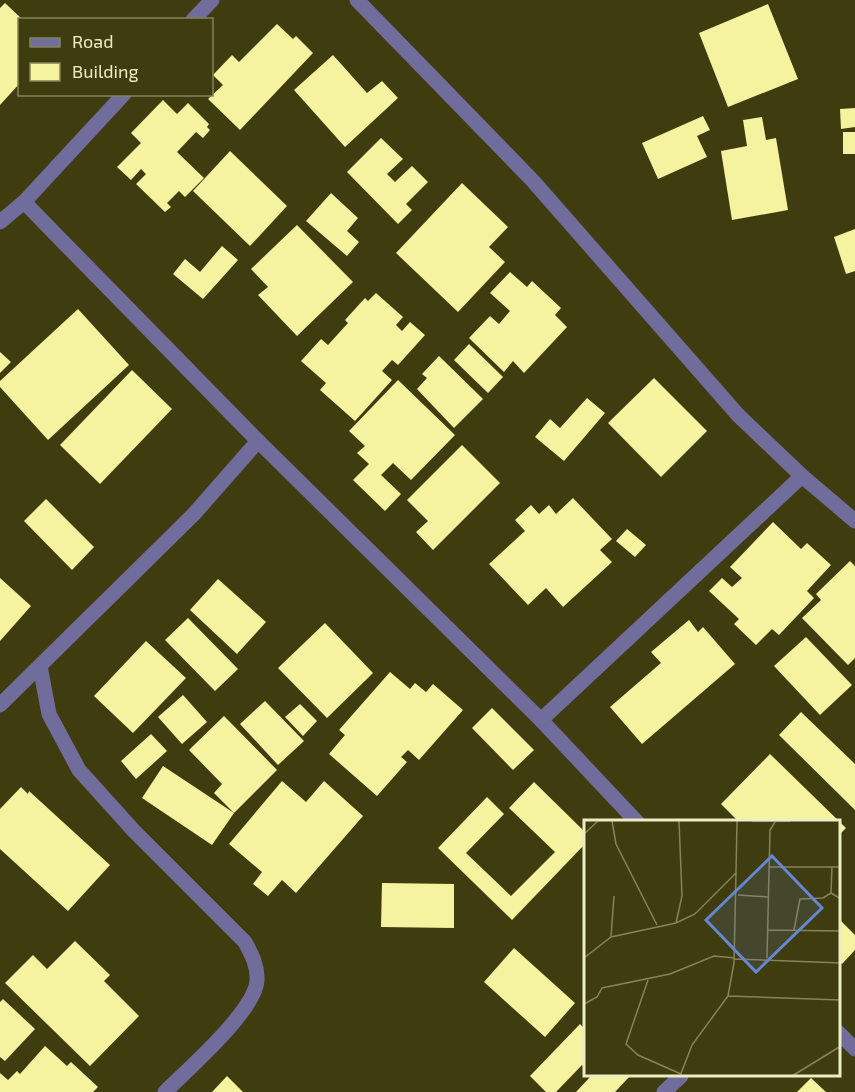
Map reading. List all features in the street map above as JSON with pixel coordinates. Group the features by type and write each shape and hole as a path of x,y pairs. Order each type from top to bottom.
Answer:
{"street":[{"path":"195,18 212,0"},
{"path":"357,0 533,181 738,415 802,476 855,520"},
{"path":"0,222 24,202 122,96"},
{"path":"24,202 258,441 541,720 635,820"},
{"path":"0,705 194,514 258,441"},
{"path":"541,720 802,476"},
{"path":"40,666 49,714 79,770 134,831 245,942 256,965 257,984 242,1014 165,1092"},
{"path":"840,1034 855,1049"},
{"path":"664,1092 680,1077"}],"building":[{"path":"5,3 21,18 18,18 18,85 0,105 0,8"},
{"path":"768,4 798,79 728,107 699,33"},
{"path":"277,24 293,39 296,36 313,53 240,130 208,99 223,85 213,75 232,55 239,62"},
{"path":"333,55 367,93 382,81 398,98 345,147 294,90"},
{"path":"163,100 177,114 188,103 209,124 207,127 210,130 203,138 196,132 177,152 204,178 185,197 179,191 167,203 171,207 165,212 136,184 146,174 141,169 131,180 117,167 141,143 131,133"},
{"path":"855,108 855,127 841,129 840,109"},
{"path":"703,116 710,130 697,136 707,157 658,179 642,143"},
{"path":"762,117 766,140 776,138 788,210 732,220 721,151 747,146 743,120"},
{"path":"843,132 855,132 855,154 843,154"},
{"path":"381,138 403,159 387,174 395,182 412,166 428,182 406,204 412,210 398,224 347,172"},
{"path":"230,151 287,206 250,246 193,191"},
{"path":"462,183 508,227 489,247 505,262 458,312 396,253"},
{"path":"331,193 358,218 347,231 359,242 347,256 306,221"},
{"path":"297,225 353,282 297,336 258,295 268,287 251,269"},
{"path":"855,229 855,271 846,274 834,237"},
{"path":"222,246 238,260 203,299 173,274 185,259 200,272"},
{"path":"510,272 527,287 532,281 561,308 555,315 567,327 524,373 513,361 504,372 469,338 490,316 499,324 510,311 490,293"},
{"path":"376,293 403,317 396,325 402,331 410,322 425,335 398,365 392,360 382,371 392,380 355,421 320,390 326,383 301,361 321,339 328,345 348,323 345,320 365,298 368,301"},
{"path":"78,309 129,365 48,440 0,387 0,381"},
{"path":"469,344 503,377 488,393 454,360"},
{"path":"0,352 11,362 0,373"},
{"path":"439,356 483,399 454,428 417,389 427,378 422,374"},
{"path":"132,370 172,409 100,484 60,445"},
{"path":"654,378 707,431 661,477 608,423"},
{"path":"398,380 455,435 411,480 393,463 381,475 401,494 385,511 353,480 369,464 357,453 365,446 349,431"},
{"path":"587,398 605,413 564,461 535,437 550,419 560,428"},
{"path":"462,445 500,483 433,550 416,532 428,521 407,500"},
{"path":"573,498 612,539 600,550 612,562 563,607 546,588 528,605 489,564 525,531 515,520 531,505 539,514 549,505 556,514"},
{"path":"46,499 94,547 72,570 24,521"},
{"path":"773,522 801,549 807,543 831,565 807,591 814,598 779,635 772,629 756,645 734,624 739,619 709,591 722,578 732,587 742,578 730,567"},
{"path":"627,529 646,545 635,557 616,541"},
{"path":"850,561 855,566 855,658 848,665 802,618 821,600 816,594"},
{"path":"0,578 31,606 0,641"},
{"path":"218,579 266,622 237,654 190,610"},
{"path":"188,618 238,669 215,691 165,640"},
{"path":"689,620 698,632 703,627 735,664 642,744 610,707 661,663 651,652"},
{"path":"325,623 373,673 327,718 278,668"},
{"path":"806,637 852,685 820,715 774,666"},
{"path":"146,641 186,678 133,733 94,696"},
{"path":"390,672 410,689 415,683 426,692 433,684 463,710 419,760 408,750 401,757 407,762 377,796 329,754 345,735 339,730"},
{"path":"183,695 207,722 182,744 158,717"},
{"path":"265,701 304,741 278,765 240,724"},
{"path":"300,704 317,721 303,736 285,717"},
{"path":"492,708 534,750 513,770 472,728"},
{"path":"801,712 855,764 855,810 779,735"},
{"path":"224,716 277,770 234,813 214,793 222,784 189,750"},
{"path":"151,734 167,751 136,779 121,761"},
{"path":"770,754 838,820 737,820 721,804"},
{"path":"163,766 234,813 212,845 142,798"},
{"path":"282,781 306,802 324,781 363,816 296,893 282,880 268,896 253,884 262,872 229,844"},
{"path":"534,782 584,831 584,845 512,920 438,848 487,797 504,814 466,853 511,896 555,852 509,808"},
{"path":"21,787 28,794 29,791 110,865 68,911 0,849 0,809"},
{"path":"840,822 846,828 840,834"},
{"path":"382,883 454,884 454,928 381,927"},
{"path":"840,920 855,935 855,950 842,964 840,962"},
{"path":"75,941 110,975 104,981 139,1016 90,1066 5,983 33,955 47,969"},
{"path":"514,948 575,1003 545,1037 484,982"},
{"path":"3,999 35,1029 5,1061 0,1057 0,1002"},
{"path":"580,1024 584,1028 584,1067 582,1065 556,1092 546,1092 530,1076"},
{"path":"45,1046 67,1066 71,1062 98,1087 93,1092 0,1092 0,1073 8,1080 17,1071 20,1074"},
{"path":"227,1076 243,1092 212,1092"},
{"path":"590,1077 629,1077 615,1092 576,1092"},
{"path":"811,1078 826,1092 797,1092"}]}
